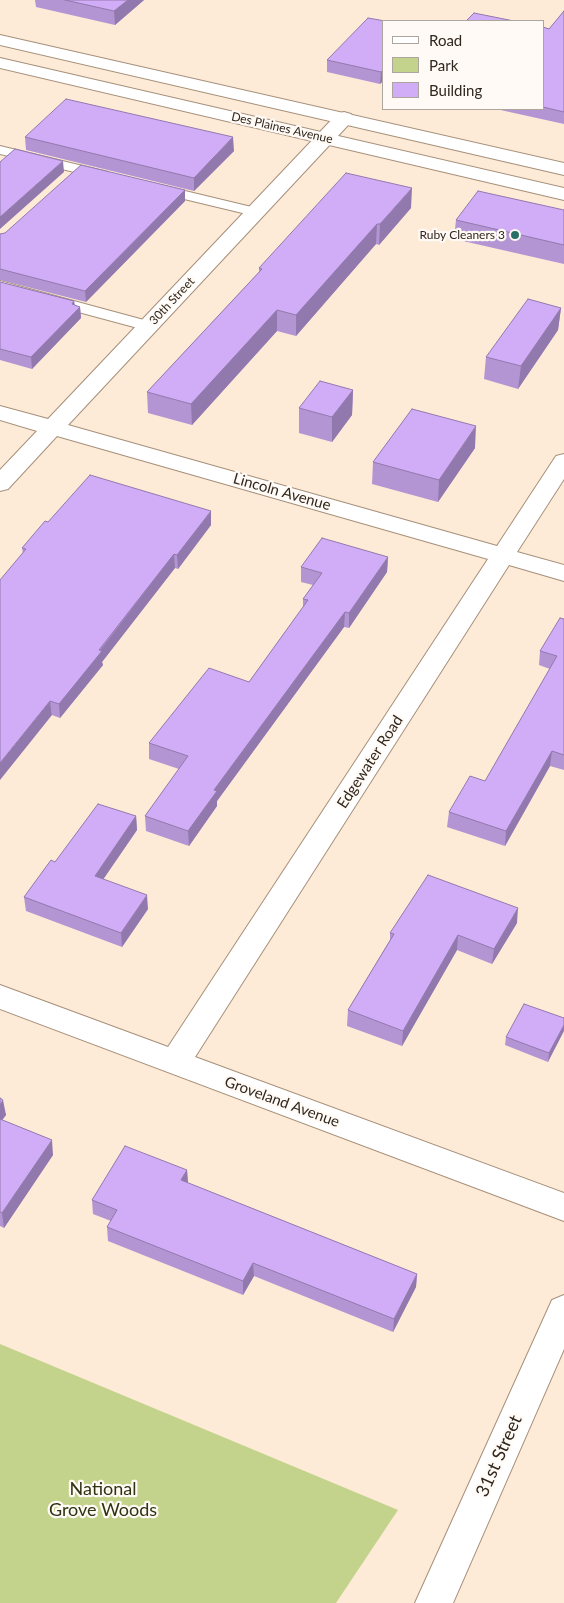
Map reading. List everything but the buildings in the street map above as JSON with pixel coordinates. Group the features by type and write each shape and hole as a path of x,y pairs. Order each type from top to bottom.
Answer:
{"street":[{"name":"Des Plaines Avenue","path":"0,40 564,169"},
{"name":"Des Plaines Avenue","path":"0,63 564,194"},
{"name":"30th Street","path":"0,484 344,118"},
{"name":"Lincoln Avenue","path":"0,413 564,573"},
{"name":"Edgewater Road","path":"175,1062 564,461"},
{"name":"Groveland Avenue","path":"0,997 564,1207"},
{"name":"31st Street","path":"434,1603 564,1310"}],"lane":[{"path":"0,150 114,178"},
{"path":"63,182 78,169"},
{"path":"142,184 255,212"},
{"path":"0,286 149,326"}],"green space":[{"name":"National Grove Woods","path":"0,1344 398,1510 336,1603 0,1603"}],"place":[{"name":"Ruby Cleaners 3","path":"515,235"}]}
